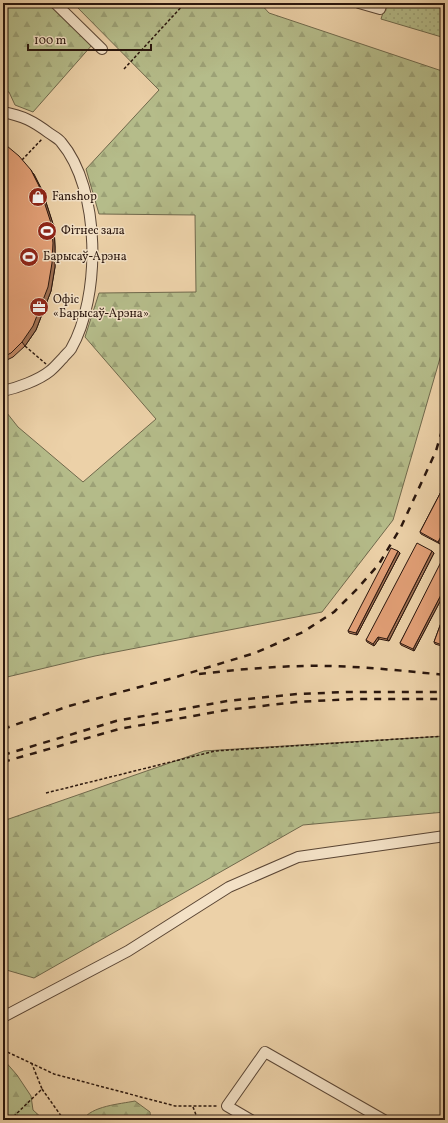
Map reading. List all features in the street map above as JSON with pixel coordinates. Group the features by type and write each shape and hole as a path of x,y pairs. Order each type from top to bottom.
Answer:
{"street":[{"path":"55,3 102,50"},
{"path":"359,3 380,9 382,3"},
{"path":"3,112 26,117 39,124 60,141 72,157 88,204 92,252 88,302 70,350 50,372 16,389 3,391"},
{"path":"3,1017 128,951 230,887 298,857 445,836"},
{"path":"250,1120 227,1106 265,1052 384,1120"}],"path":[{"path":"124,69 185,3"},
{"path":"22,160 43,138"},
{"path":"24,346 47,364"},
{"path":"46,793 215,750 445,736"},
{"path":"3,1050 54,1074 175,1106 227,1106"},
{"path":"32,1064 42,1089 64,1120"},
{"path":"10,1120 42,1089"},
{"path":"193,1106 198,1120"}],"green space":[{"path":"3,3 48,3 92,45 33,112 15,105 9,92 3,91"},
{"path":"73,3 260,3 269,13 445,72 445,341 393,520 322,612 95,656 3,678 3,408 18,427 83,482 156,419 85,337 99,293 196,292 195,215 99,214 86,169 159,90"},
{"path":"386,3 445,3 445,38 381,19"},
{"path":"445,736 445,812 303,825 34,978 3,969 3,821 204,751"},
{"path":"3,1059 17,1075 31,1096 33,1110 44,1120 3,1120"},
{"path":"135,1101 150,1112 151,1120 83,1120 87,1115 99,1109"}],"building":[{"name":"Барысаў-Арэна","path":"3,145 7,146 19,156 31,170 39,186 51,223 53,243 52,263 48,287 33,326 22,342 11,353 3,357"},
{"path":"445,484 445,529 438,542 420,532"},
{"path":"417,543 432,551 387,639 378,637 373,644 366,640"},
{"path":"391,548 398,551 356,633 348,631"},
{"path":"443,558 445,559 445,587 413,649 400,643"},
{"path":"445,612 445,646 434,642"}],"railway":[{"path":"3,729 69,706 173,678 255,653 303,632 334,612 379,564 401,527 436,451 445,420"},
{"path":"199,674 231,670 314,666 373,668 445,675"},
{"path":"3,755 116,721 227,701 298,694 347,692 445,692"},
{"path":"3,762 119,729 227,710 296,702 354,699 445,699"}],"place":[{"name":"Fanshop","path":"38,197"},
{"name":"Фітнес зала","path":"47,231"},
{"name":"Барысаў-Арэна","path":"29,257"},
{"name":"Офіс «Барысаў-Арэна»","path":"39,307"}]}
